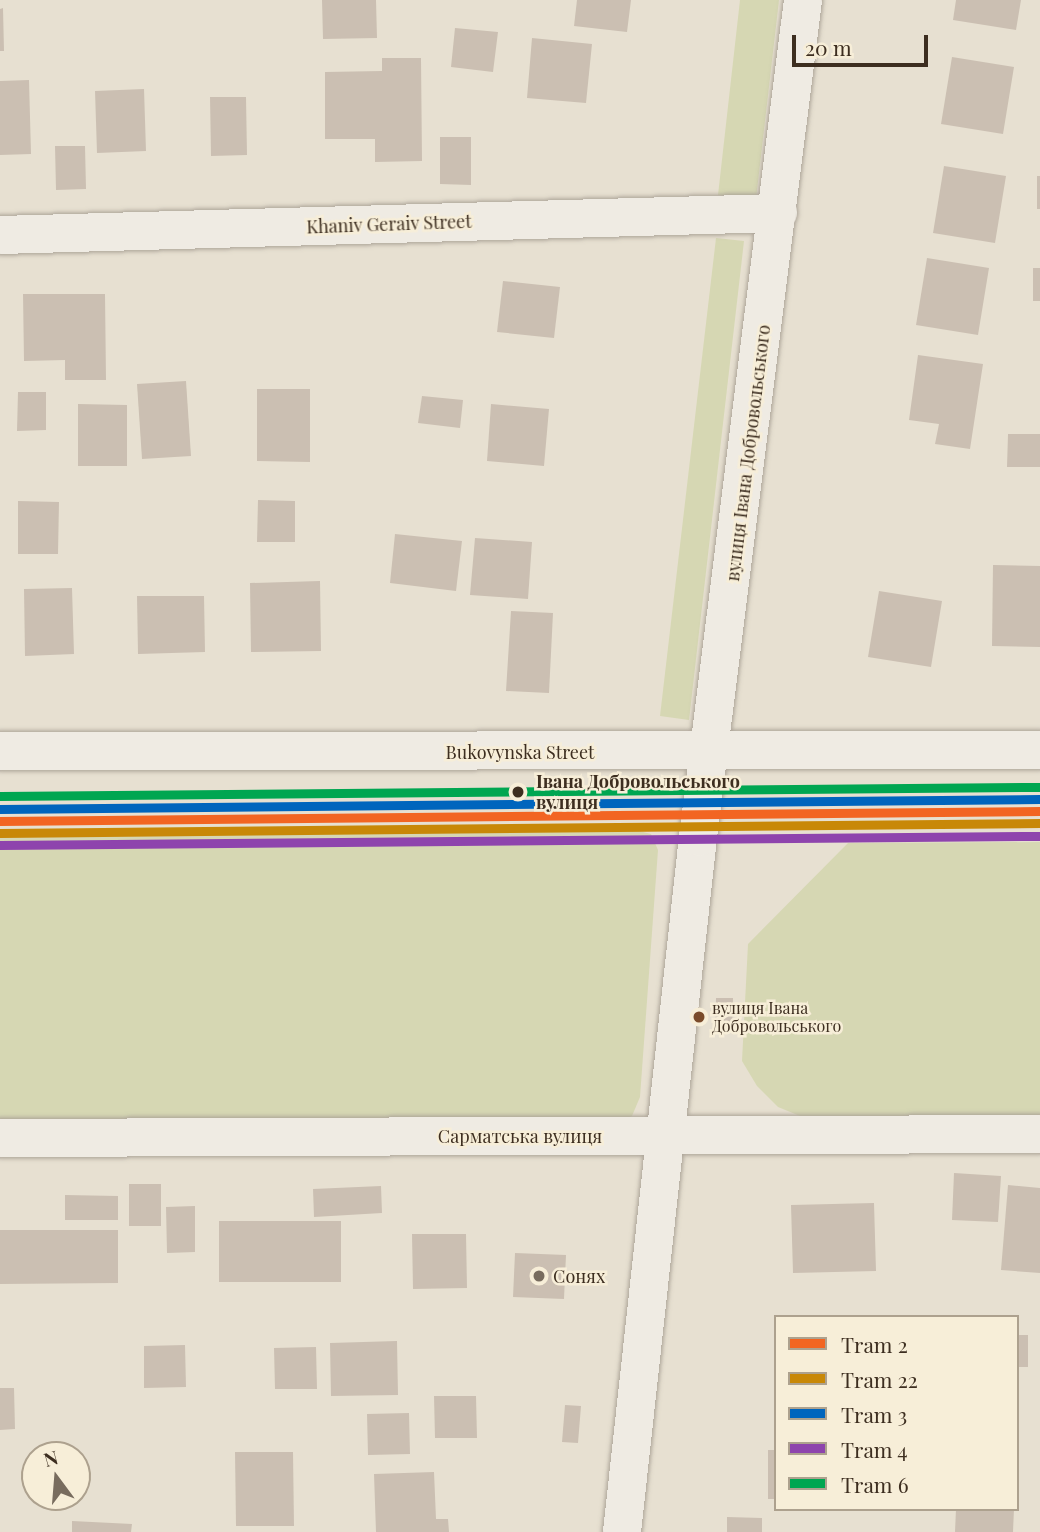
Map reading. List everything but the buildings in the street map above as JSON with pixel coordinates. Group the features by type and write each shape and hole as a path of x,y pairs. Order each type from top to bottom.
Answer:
{"street":[{"name":"вулиця Івана Добровольського","path":"622,1532 665,1135 803,0"},
{"name":"Khaniv Geraiv Street","path":"0,235 778,213"},
{"name":"Bukovynska Street","path":"0,751 711,753 1040,750"},
{"name":"Сарматська вулиця","path":"0,1138 1040,1134"}],"green space":[{"path":"740,0 779,0 756,199 718,195"},
{"path":"716,238 744,241 689,720 660,716"},
{"path":"639,831 651,834 658,850 640,1097 632,1116 615,1123 0,1119 0,837"},
{"path":"1040,842 1040,1116 805,1118 778,1107 757,1086 742,1061 748,944 848,843"}],"tram line":[{"name":"6","path":"0,796 1040,787"},
{"name":"3","path":"0,809 1040,799"},
{"name":"2","path":"0,821 1040,811"},
{"name":"22","path":"0,833 1040,823"},
{"name":"4","path":"0,845 1040,836"}],"place":[{"name":"Івана Добровольського вулиця","path":"518,792"},
{"name":"вулиця Івана Добровольського","path":"699,1017"},
{"name":"Сонях","path":"539,1276"}]}
